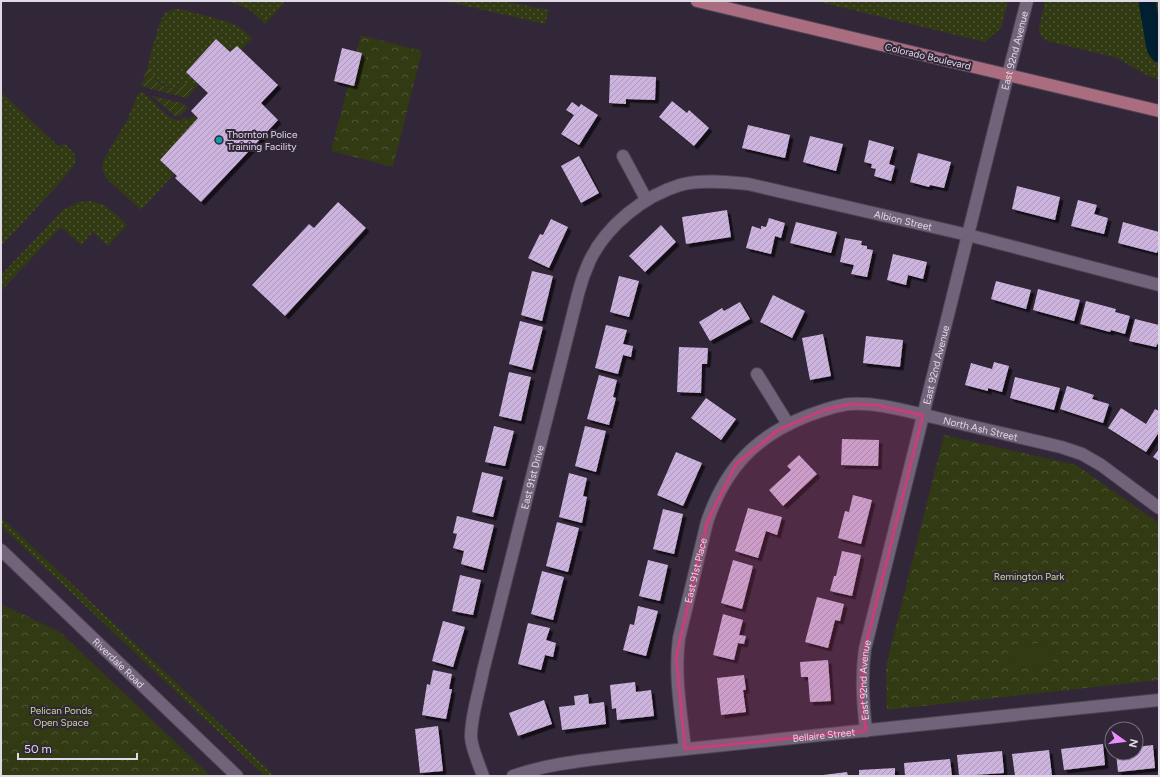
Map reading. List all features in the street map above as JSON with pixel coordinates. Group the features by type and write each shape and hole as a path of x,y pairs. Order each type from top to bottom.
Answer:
{"main road":[{"name":"Colorado Boulevard","path":"697,1 1159,111"}],"street":[{"name":"East 92nd Avenue","path":"866,731 862,696 862,671 865,650 1027,1"},
{"path":"623,156 646,199"},
{"name":"Albion Street","path":"646,199 681,184 727,182 748,184 968,235 1159,285"},
{"name":"East 91st Drive","path":"483,776 471,737 473,717 583,275 598,246 621,221 646,199"},
{"path":"757,374 788,424"},
{"name":"North Ash Street","path":"788,424 823,410 850,404 876,405 923,415 1061,447 1082,454 1101,465 1159,508"},
{"name":"East 91st Place","path":"685,749 676,671 676,657 679,638 707,522 712,507 727,477 736,464 762,441 788,424"},
{"name":"Riverdale Road","path":"1,550 237,776"},
{"name":"Bellaire Street","path":"513,776 530,770 550,766 685,749 1159,700"}],"highlighted area":[{"path":"850,404 876,405 923,415 865,649 862,696 866,731 685,749 676,657 707,522 736,464 778,430 823,410"}],"green space":[{"path":"229,1 286,1 265,24 250,10"},
{"path":"444,1 503,1 549,10 545,24"},
{"path":"815,1 1008,1 1001,28 985,42"},
{"path":"1045,1 1159,1 1159,80 1148,76 1117,58 1044,40 1039,32 1039,27"},
{"path":"174,9 180,9 229,22 242,29 252,38 241,50 237,46 230,52 216,39 186,72 199,84 195,89 189,85 181,83 174,87 167,87 151,74 148,67 162,18 165,13"},
{"path":"361,35 422,51 393,167 331,151"},
{"path":"148,66 154,77 168,88 176,87 181,83 189,85 195,89 187,98 147,88 141,85"},
{"path":"1,92 59,147 64,143 73,152 76,159 66,176 1,246"},
{"path":"139,92 145,94 171,118 178,120 186,117 189,120 194,115 198,118 160,160 174,174 141,210 108,180 103,167 104,159 127,120"},
{"path":"152,96 182,103 188,108 181,115 175,116"},
{"path":"87,201 99,203 114,212 127,225 108,246 93,232 81,245 61,227 1,291 1,275 63,210 79,202"},
{"name":"Remington Park","path":"944,435 1076,465 1159,523 1159,680 887,710 886,666"},
{"path":"1,517 275,776 265,776 1,526"},
{"name":"Pelican Ponds Open Space","path":"1,604 60,632 211,776 1,776"},
{"path":"1051,642 1053,664 1009,667 1007,646"}],"building":[{"name":"Thornton Police Training Facility","path":"216,39 230,52 237,46 278,85 261,103 278,120 201,202 175,178 177,176 160,160 198,118 191,111 208,93 186,72"},
{"path":"342,48 362,53 354,86 334,81"},
{"path":"610,75 656,77 655,100 626,99 626,104 609,103"},
{"path":"672,101 687,113 689,110 709,128 694,146 659,117"},
{"path":"572,102 579,107 581,104 598,115 579,145 561,134 574,115 566,110"},
{"path":"748,125 790,135 785,158 742,148"},
{"path":"810,136 843,144 836,171 803,162"},
{"path":"869,140 894,147 889,164 895,166 891,181 874,176 876,169 871,168 872,164 864,162"},
{"path":"918,153 951,162 944,188 930,185 929,187 910,182"},
{"path":"579,156 599,193 581,203 561,166"},
{"path":"1017,186 1060,197 1055,220 1012,209"},
{"path":"1078,200 1097,205 1094,214 1108,218 1104,234 1071,226"},
{"path":"338,202 366,228 285,316 252,285 309,224 314,228"},
{"path":"727,210 731,237 686,244 682,217"},
{"path":"769,218 785,223 781,238 775,236 771,254 746,248 752,226 761,229 761,226 766,227"},
{"path":"551,219 568,227 549,268 528,258 540,234 543,235"},
{"path":"796,222 837,232 831,253 790,243"},
{"path":"1123,222 1159,232 1159,247 1157,253 1118,243"},
{"path":"661,225 676,242 645,272 629,256"},
{"path":"845,238 862,241 861,245 867,246 867,249 873,250 867,277 851,274 854,265 840,262"},
{"path":"893,254 927,262 923,279 908,275 906,285 887,280"},
{"path":"532,271 553,276 542,321 521,315"},
{"path":"619,276 639,281 629,317 610,312"},
{"path":"996,281 1031,290 1026,309 991,299"},
{"path":"1038,289 1080,300 1074,321 1033,310"},
{"path":"773,295 805,311 792,338 760,322"},
{"path":"1086,301 1116,309 1115,312 1130,316 1125,334 1111,330 1110,332 1080,324"},
{"path":"740,302 750,319 710,341 699,322 722,308 724,311"},
{"path":"1135,319 1159,325 1159,345 1157,344 1156,347 1129,341"},
{"path":"520,321 543,327 532,370 509,364"},
{"path":"606,325 627,330 623,344 633,346 631,357 623,355 618,374 595,368"},
{"path":"823,334 831,376 810,380 802,338"},
{"path":"866,336 903,340 900,367 863,363"},
{"path":"679,347 708,348 707,364 702,364 701,393 677,392"},
{"path":"994,362 1009,366 1002,392 988,388 988,391 965,385 971,363 992,369"},
{"path":"509,372 531,377 521,421 499,416"},
{"path":"599,375 617,380 613,397 616,398 609,425 587,419"},
{"path":"1015,377 1060,388 1054,410 1010,398"},
{"path":"1067,386 1094,395 1092,399 1109,404 1103,423 1060,409"},
{"path":"706,398 736,419 721,440 691,418"},
{"path":"1121,408 1146,424 1155,409 1159,411 1159,432 1146,452 1108,428"},
{"path":"494,426 514,431 505,466 485,462"},
{"path":"585,426 606,431 596,472 575,466"},
{"path":"842,439 879,440 878,466 841,465"},
{"path":"1159,449 1159,461 1153,457"},
{"path":"676,452 702,463 683,506 657,495"},
{"path":"799,455 817,474 783,506 769,490 791,470 787,466"},
{"path":"482,472 503,477 493,517 472,512"},
{"path":"569,473 587,478 583,496 587,497 582,523 559,517"},
{"path":"853,495 872,500 861,544 838,538 845,511 849,512"},
{"path":"748,508 782,517 777,535 766,531 758,558 735,551"},
{"path":"663,509 683,514 674,554 653,549"},
{"path":"457,516 494,525 483,570 461,564 464,551 453,548 457,534 453,533"},
{"path":"557,522 579,528 568,572 546,566"},
{"path":"842,551 861,555 852,596 830,591 834,576 836,576"},
{"path":"648,560 668,565 660,601 639,596"},
{"path":"733,560 753,566 742,609 721,603"},
{"path":"542,571 564,577 553,620 531,614"},
{"path":"460,575 481,580 473,615 452,611"},
{"path":"817,597 844,604 840,621 835,620 828,648 805,642"},
{"path":"638,606 658,611 646,656 623,650 630,624 634,625"},
{"path":"723,614 743,620 739,635 746,636 744,644 738,643 734,660 713,655"},
{"path":"443,621 465,627 453,667 432,661"},
{"path":"528,623 550,628 546,640 556,643 553,657 545,655 541,670 518,664"},
{"path":"828,660 831,701 810,702 808,677 801,677 800,662"},
{"path":"433,670 452,674 449,689 452,689 446,719 422,715 427,684 430,685"},
{"path":"744,675 746,690 743,690 746,712 721,715 717,678"},
{"path":"635,682 636,692 651,690 654,716 617,720 616,708 612,709 610,685"},
{"path":"588,694 589,704 604,702 606,724 562,730 559,707 575,705 574,696"},
{"path":"544,700 552,724 518,736 509,713"},
{"path":"438,726 443,771 420,773 415,729"},
{"path":"1103,744 1105,765 1064,770 1061,749"},
{"path":"1153,745 1155,768 1118,772 1117,761 1144,761 1144,746"},
{"path":"1049,750 1052,776 1015,776 1012,754"},
{"path":"1002,751 1004,773 959,776 957,755"},
{"path":"950,759 952,776 905,776 904,763"},
{"path":"895,768 895,776 859,776 859,770"},
{"path":"847,772 848,776 823,776 823,775"}],"waterway":[{"path":"1147,1 1155,48 1159,54"}],"place":[{"name":"Thornton Police Training Facility","path":"219,140"}]}
